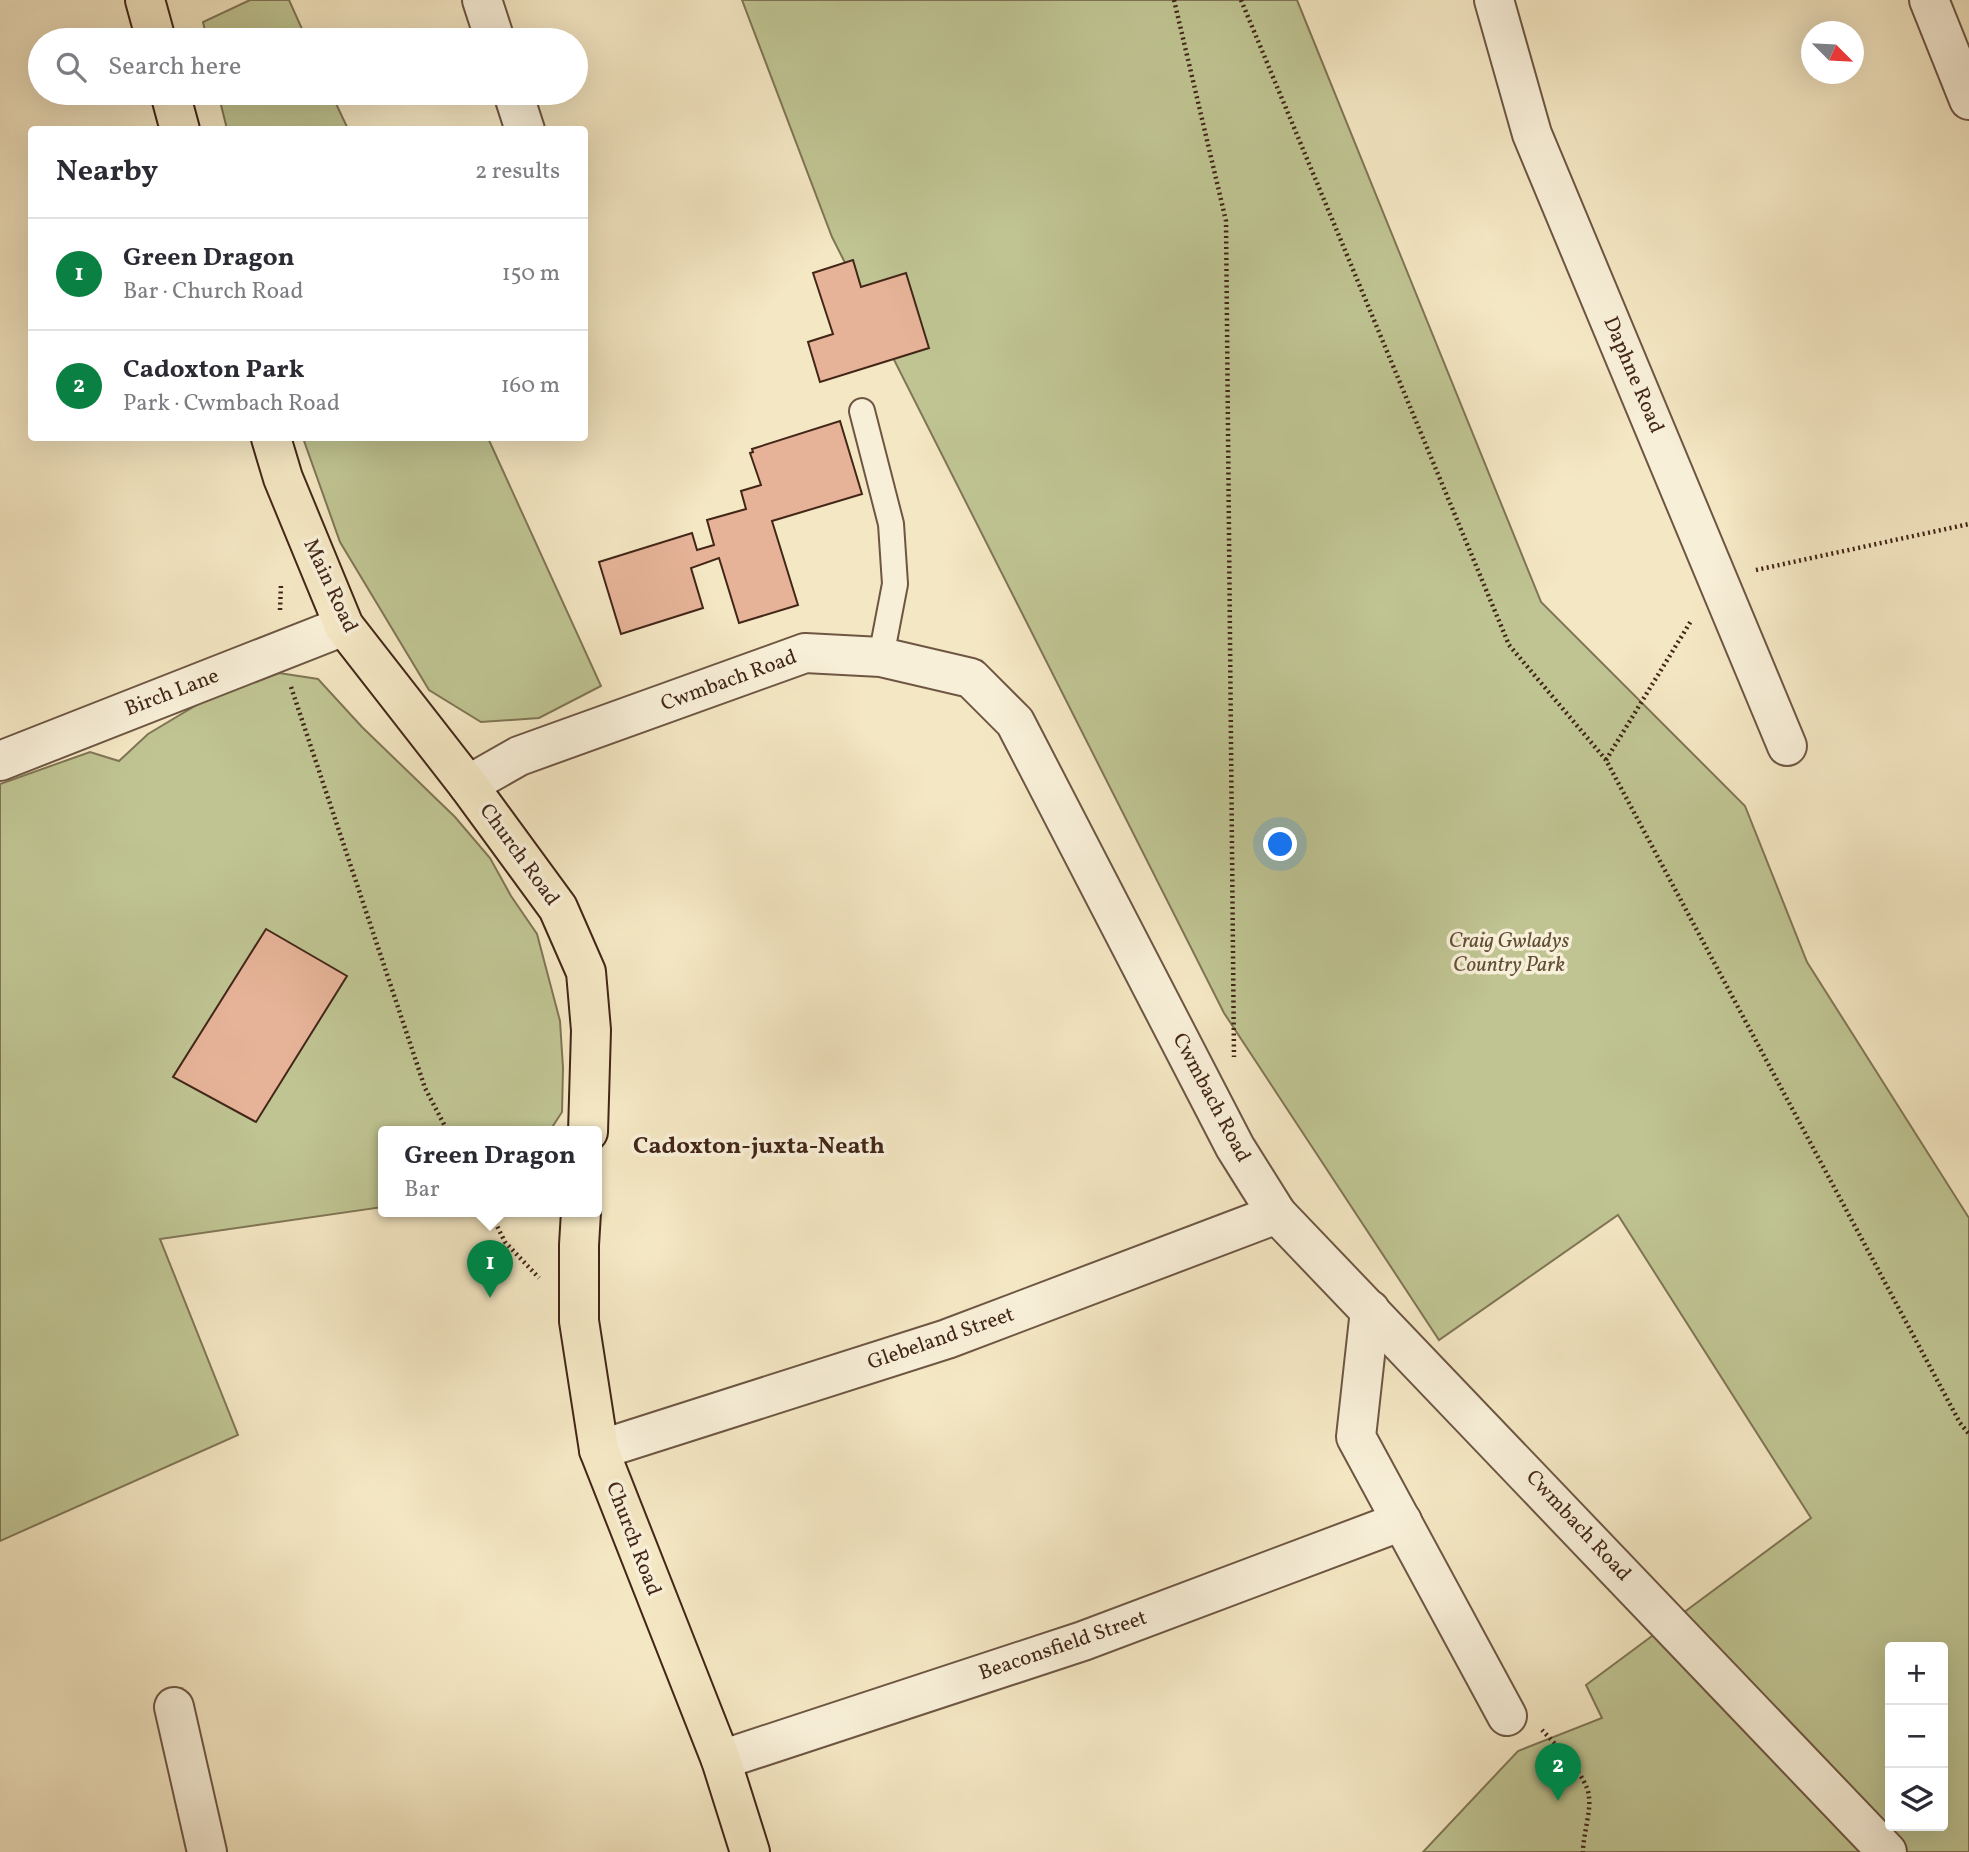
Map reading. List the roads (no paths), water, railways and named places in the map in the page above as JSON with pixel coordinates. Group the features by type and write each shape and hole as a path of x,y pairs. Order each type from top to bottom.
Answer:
{"main road":[{"path":"145,0 153,28"},
{"path":"173,105 179,126"},
{"name":"Main Road","path":"272,441 283,478 344,626 468,785"},
{"name":"Church Road","path":"468,785 558,908 586,972 591,1030 588,1126"},
{"name":"Church Road","path":"581,1217 579,1321 599,1450 720,1760 750,1852"}],"street":[{"path":"482,0 491,28"},
{"name":"Daphne Road","path":"1494,0 1532,134 1787,746"},
{"path":"1929,0 1969,100"},
{"path":"517,105 524,126"},
{"name":"Birch Lane","path":"0,761 344,626"},
{"name":"Cwmbach Road","path":"468,785 519,756 805,653 881,657 971,678 1015,722 1235,1147 1277,1213 1887,1852"},
{"name":"Glebeland Street","path":"599,1450 947,1339 1277,1213"},
{"path":"1370,1310 1356,1437 1402,1521 1522,1720"},
{"name":"Beaconsfield Street","path":"720,1760 1083,1641 1402,1521"},
{"path":"174,1707 207,1852"}],"lane":[{"path":"862,411 891,524 895,584 881,657"}],"place":[{"name":"Green Dragon","path":"490,1298"},
{"name":"Cadoxton Park","path":"1558,1801"}],"district":[{"name":"Cadoxton-juxta-Neath","path":"759,1147"}],"park label":[{"name":"Craig Gwladys Country Park","path":"1509,953"}]}
